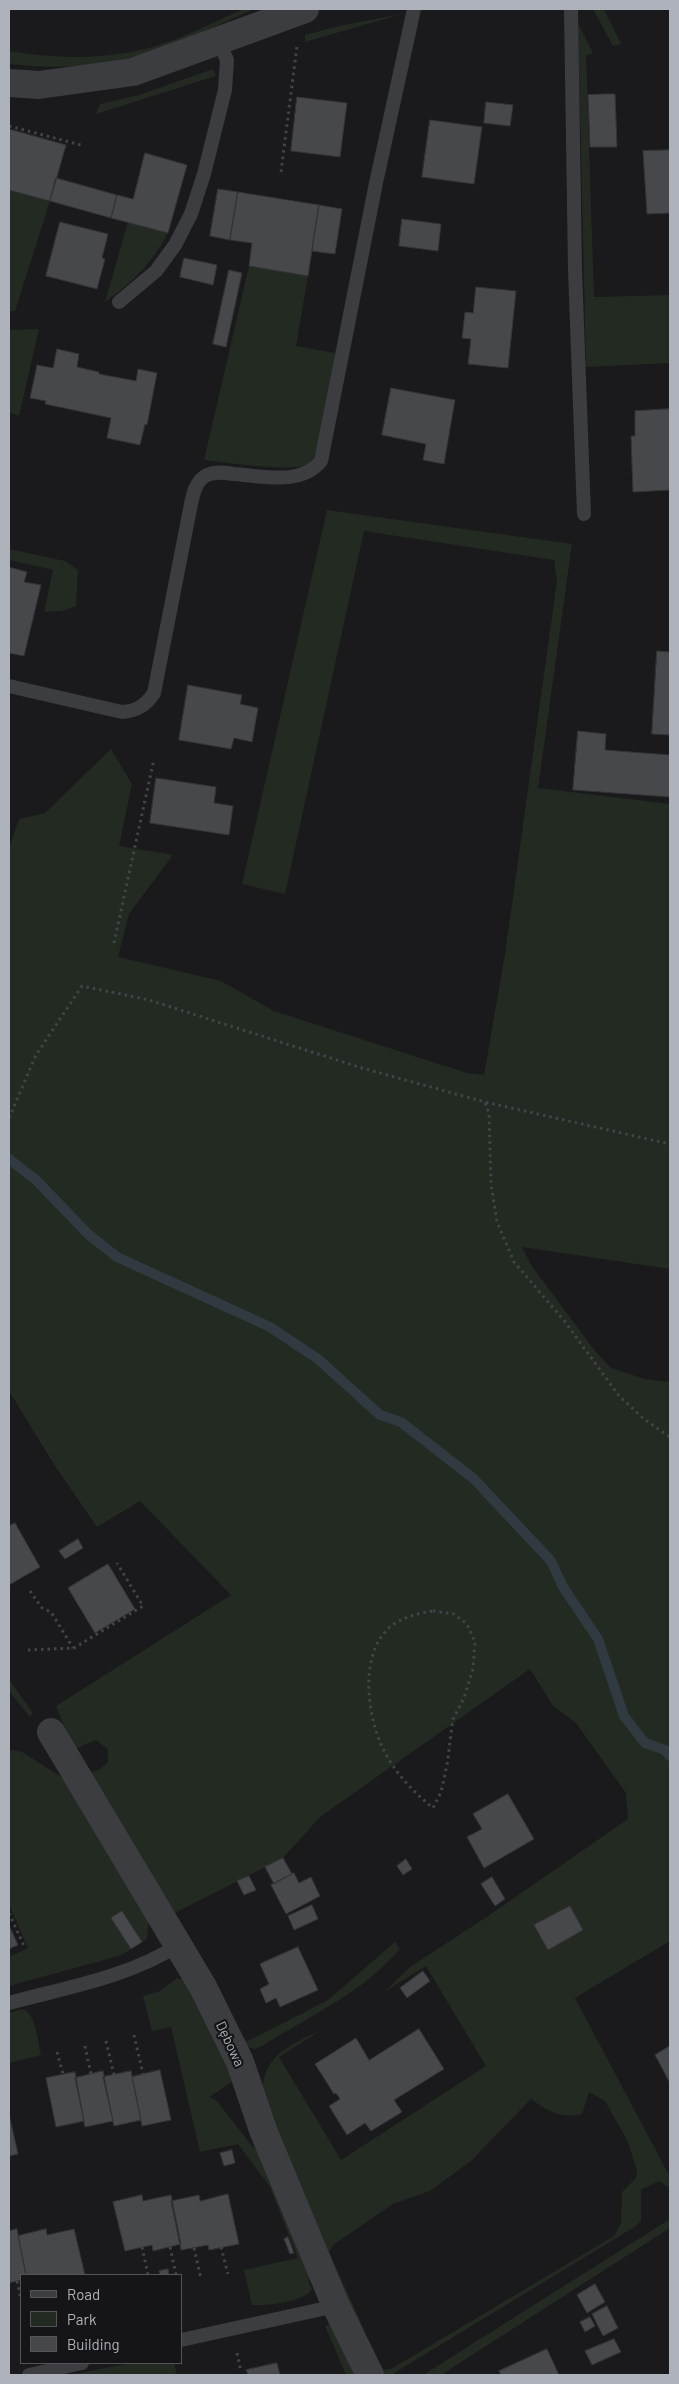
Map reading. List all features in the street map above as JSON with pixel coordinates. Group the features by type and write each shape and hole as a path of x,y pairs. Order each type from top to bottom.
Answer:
{"street":[{"path":"9,83 47,84 133,72 306,9"},
{"name":"Dębowa","path":"51,1732 178,1945 202,1987 240,2062 264,2130 336,2306 370,2375"}],"lane":[{"path":"9,686 122,712 132,711 141,707 154,693 190,504 199,482 207,475 219,472 265,476 302,475 313,471 321,461 376,183 414,9"},
{"path":"571,9 576,280 584,514"},
{"path":"119,302 156,270 174,245 191,214 204,174 225,90 227,60 219,42"},
{"path":"9,2003 85,1983 158,1959 178,1945"},
{"path":"182,2340 336,2306"},
{"path":"29,2375 78,2364"}],"path":[{"path":"281,172 297,45"},
{"path":"9,126 81,145"},
{"path":"114,942 154,759"},
{"path":"9,1118 36,1055 82,986 149,1000 362,1068 485,1102 670,1144"},
{"path":"485,1102 489,1113 491,1184 497,1222 514,1262 566,1323 619,1396 644,1420 670,1437"},
{"path":"28,1650 74,1648 143,1606 118,1564"},
{"path":"30,1591 42,1608 50,1612 74,1648"},
{"path":"433,1611 454,1614 467,1624 475,1642 473,1669 464,1698 453,1719 441,1792 433,1808 411,1790 387,1757 374,1729 370,1699 369,1668 377,1644 392,1625 412,1614 433,1611"},
{"path":"9,1913 24,1946"},
{"path":"134,2034 143,2074"},
{"path":"106,2041 114,2075"},
{"path":"85,2046 92,2074"},
{"path":"57,2052 63,2074"},
{"path":"142,2247 148,2274"},
{"path":"170,2247 176,2274"},
{"path":"194,2248 201,2279"},
{"path":"222,2248 228,2274"},
{"path":"17,2281 20,2295"},
{"path":"236,2348 241,2372"}],"green space":[{"path":"244,9 254,9 173,45 123,60 95,65 37,66 9,64 9,51 45,56 81,57 117,54 152,47"},
{"path":"593,9 604,9 621,44 613,46"},
{"path":"402,14 305,42 305,35 339,26"},
{"path":"578,23 593,53 586,56 594,297 670,295 670,363 586,367"},
{"path":"213,69 216,76 96,114 100,104 139,95"},
{"path":"9,190 50,201 15,311 9,311"},
{"path":"128,222 168,233 149,263 105,302"},
{"path":"249,266 308,276 296,346 335,353 316,455 308,464 301,466 258,466 204,460"},
{"path":"39,329 19,416 9,412 9,330"},
{"path":"327,510 572,544 538,788 670,804 670,1269 522,1247 531,1265 595,1351 611,1368 645,1379 670,1382 670,1941 575,1998 670,2177 670,2188 659,2181 641,2190 641,2221 636,2226 391,2375 379,2375 262,2100 266,2072 279,2054 288,2047 323,2029 279,2057 341,2160 486,2066 426,1966 384,1992 410,1967 488,1916 628,1819 626,1793 576,1723 553,1706 530,1669 320,1817 283,1858 169,1916 86,1773 99,1770 108,1762 108,1749 96,1740 74,1751 56,1706 231,1595 140,1501 97,1527 55,1466 9,1391 9,849 19,819 45,813 111,749 132,784 119,846 173,855 129,914 118,957 221,981 274,1011 467,1073 484,1075 505,954 557,581 554,560 364,531 285,894 242,884","holes":["589,2092 605,2101 628,2142 637,2171 636,2178 622,2192 621,2223 614,2236 391,2369 383,2370 377,2368 362,2325 329,2252 333,2245 393,2204 430,2191 471,2161 531,2099 561,2115 582,2114"]},
{"path":"9,549 65,561 78,570 76,606 62,611 44,612 53,570 9,560"},
{"path":"9,1679 33,1713 30,1717 9,1691"},
{"path":"11,1750 22,1752 63,1778 149,1917 147,1939 122,1955 9,1986 9,1957 28,1948 9,1905 9,1752"},
{"path":"395,1942 400,1949 385,1965 352,1992 262,2046 255,2049 243,2046 239,2039 248,2041 328,2000"},
{"path":"177,1978 184,1980 229,2068 232,2082 209,2097 216,2100 252,2146 267,2155 318,2276 308,2281 312,2289 302,2297 275,2304 252,2305 244,2270 298,2258 270,2187 238,2144 200,2152 171,2027 152,2031 143,1996 160,1991"},
{"path":"22,2009 27,2011 33,2021 41,2055 9,2063 9,2013"},
{"path":"670,2219 670,2228 441,2375 423,2375"},
{"path":"336,2321 360,2375 346,2375 325,2326"},
{"path":"127,2364 174,2364 177,2375 69,2375"}],"building":[{"path":"615,94 617,147 590,147 588,95"},
{"path":"297,97 347,103 340,157 291,151"},
{"path":"486,102 513,105 510,126 484,123"},
{"path":"430,120 482,127 474,184 422,177"},
{"path":"9,129 66,145 50,201 9,190"},
{"path":"670,150 670,213 647,214 643,151"},
{"path":"145,153 187,165 168,233 111,218 117,195 133,199"},
{"path":"56,178 117,195 111,218 50,201"},
{"path":"218,189 238,192 230,240 210,236"},
{"path":"238,192 319,205 308,276 249,266 252,243 230,240"},
{"path":"319,205 342,209 335,254 312,251"},
{"path":"402,219 441,224 438,251 399,246"},
{"path":"60,222 108,234 102,258 105,259 97,289 46,276"},
{"path":"184,258 217,265 213,285 180,277"},
{"path":"229,270 242,273 226,347 213,344"},
{"path":"476,287 516,291 508,368 468,364 471,339 462,338 465,312 473,313"},
{"path":"57,349 79,354 77,367 99,372 99,374 136,381 138,369 157,373 147,425 145,424 140,445 107,438 111,418 45,404 46,401 30,398 37,365 53,368"},
{"path":"391,388 455,400 444,464 423,460 426,444 382,435"},
{"path":"670,409 670,490 633,492 631,436 635,436 635,411"},
{"path":"9,567 27,572 24,582 41,585 24,656 9,653"},
{"path":"657,651 670,652 670,735 652,734"},
{"path":"188,685 242,695 240,704 258,708 252,742 234,738 231,749 179,740"},
{"path":"578,731 606,734 605,750 670,755 670,797 573,790"},
{"path":"156,778 216,787 214,803 233,806 229,835 150,823"},
{"path":"15,1523 40,1567 9,1585 9,1526"},
{"path":"78,1539 83,1548 65,1559 59,1551"},
{"path":"108,1564 135,1609 95,1633 68,1588"},
{"path":"508,1794 534,1839 484,1868 467,1837 482,1829 473,1814"},
{"path":"283,1858 292,1874 274,1884 265,1867"},
{"path":"406,1859 412,1869 403,1875 397,1866"},
{"path":"294,1873 299,1883 311,1877 320,1896 286,1914 271,1885"},
{"path":"249,1876 256,1890 244,1895 237,1881"},
{"path":"492,1877 505,1899 495,1906 481,1884"},
{"path":"312,1905 318,1919 294,1930 288,1916"},
{"path":"570,1906 583,1930 548,1950 534,1925"},
{"path":"122,1911 142,1942 131,1949 111,1918"},
{"path":"9,1925 18,1945 9,1949"},
{"path":"298,1947 318,1990 280,2007 276,1998 266,2003 260,1989 269,1984 260,1964"},
{"path":"423,1971 430,1981 407,1998 400,1988"},
{"path":"419,2029 444,2069 394,2100 402,2112 371,2131 365,2123 347,2135 329,2106 340,2099 336,2093 334,2094 315,2064 356,2038 369,2060"},
{"path":"670,2046 670,2083 655,2055"},
{"path":"160,2070 171,2120 142,2126 132,2077"},
{"path":"103,2071 113,2121 85,2127 75,2078"},
{"path":"131,2071 141,2120 114,2126 103,2077"},
{"path":"75,2072 84,2121 56,2127 46,2078"},
{"path":"9,2114 18,2154 9,2156"},
{"path":"232,2150 235,2163 224,2166 220,2153"},
{"path":"228,2194 239,2244 209,2250 208,2245 181,2250 171,2201 199,2195 200,2201"},
{"path":"142,2195 143,2201 171,2195 181,2244 153,2251 152,2245 125,2251 113,2202"},
{"path":"17,2229 26,2274 20,2274 20,2280 9,2283 9,2231"},
{"path":"46,2229 47,2235 74,2229 85,2274 26,2274 18,2236"},
{"path":"288,2237 294,2253 290,2254 284,2239"},
{"path":"168,2269 169,2274 160,2274 159,2271"},
{"path":"595,2284 605,2302 587,2313 577,2295"},
{"path":"607,2306 618,2328 603,2336 592,2314"},
{"path":"590,2317 595,2326 585,2332 580,2322"},
{"path":"614,2339 621,2352 592,2365 585,2351"},
{"path":"547,2349 559,2375 501,2375 499,2371"},
{"path":"277,2363 280,2375 240,2375 248,2374 246,2370"}],"waterway":[{"path":"9,1159 36,1180 88,1234 117,1257 270,1327 318,1359 380,1415 401,1422 474,1479 551,1561 563,1587 598,1639 624,1716 645,1743 665,1750 670,1756"}]}
